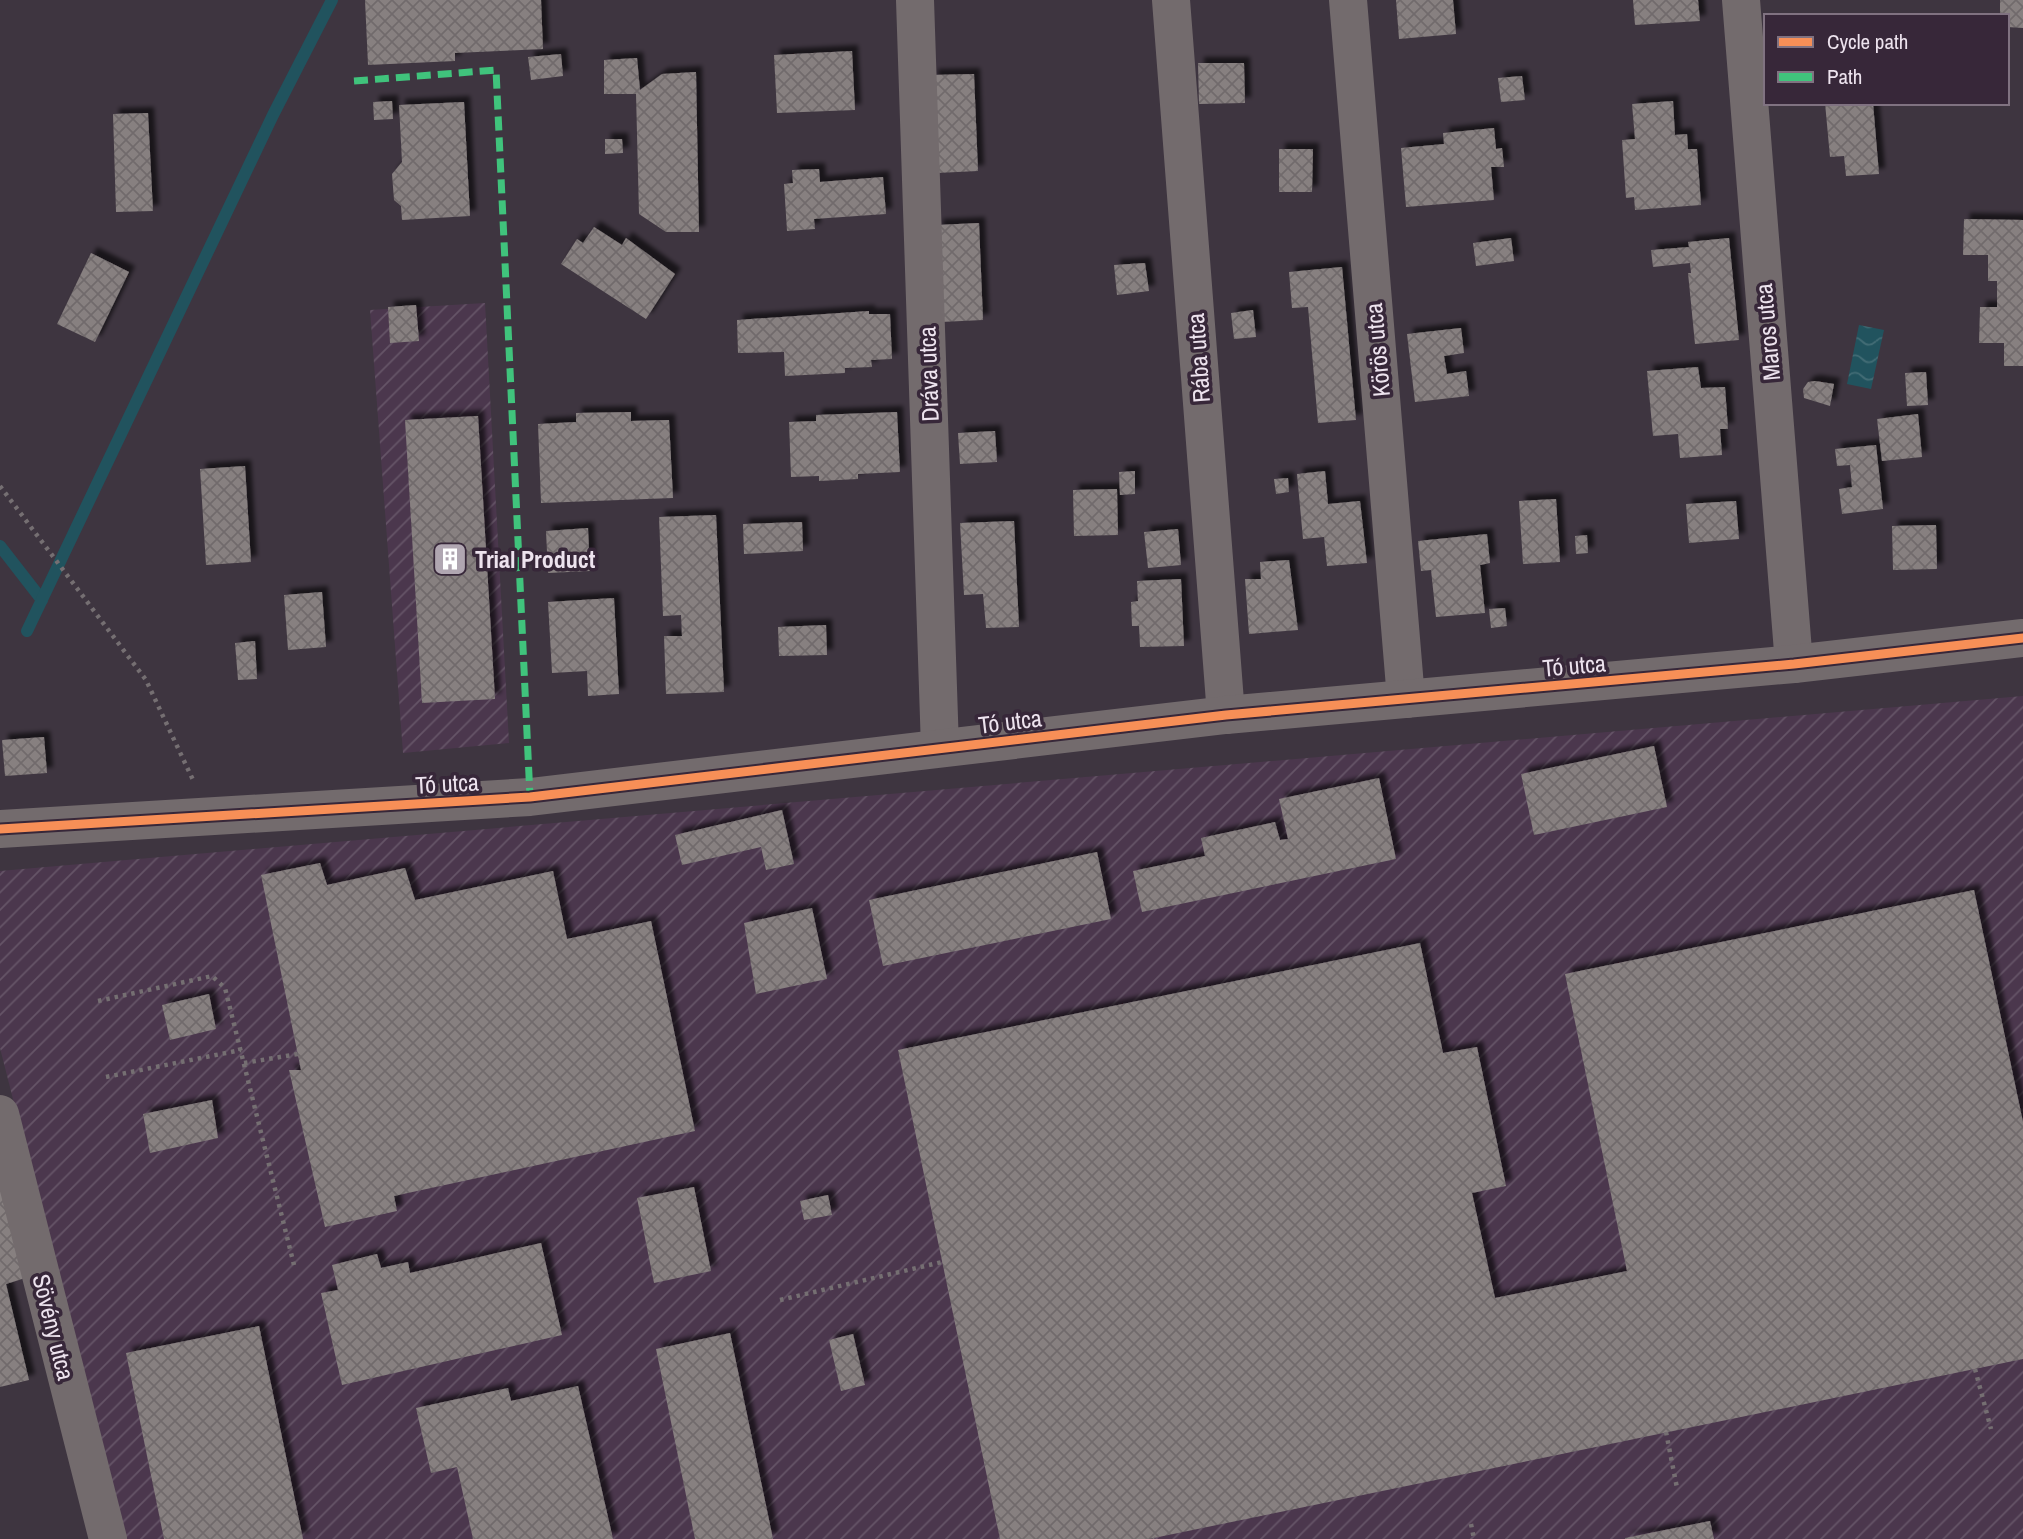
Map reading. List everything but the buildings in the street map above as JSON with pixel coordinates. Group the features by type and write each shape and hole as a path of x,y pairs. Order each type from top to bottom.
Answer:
{"street":[{"name":"Dráva utca","path":"915,0 940,748"},
{"name":"Rába utca","path":"1171,0 1226,715"},
{"name":"Körös utca","path":"1348,0 1406,699"},
{"name":"Maros utca","path":"1741,0 1794,664"},
{"name":"Tó utca","path":"0,829 530,797 1226,715 1794,664 2023,638"},
{"name":"Sövény utca","path":"0,1114 108,1539"}],"path":[{"path":"0,486 146,680 210,816"},
{"path":"98,1001 212,976 225,988 294,1265"},
{"path":"106,1077 241,1050"},
{"path":"244,1063 298,1054"},
{"path":"780,1300 942,1262"},
{"path":"1975,1369 1991,1429"},
{"path":"1665,1433 1677,1489"},
{"path":"1471,1524 1474,1539"}],"shaded area":[{"path":"485,303 509,743 403,753 370,310"},
{"path":"2023,696 2023,1539 125,1539 0,1048 0,871"}],"water":[{"path":"1859,325 1884,330 1871,389 1847,384"}],"waterway":[{"path":"27,631 273,115 332,0"},
{"path":"0,546 42,600"}],"marked path":[{"path":"354,81 496,70 530,797"}],"cycle path":[{"path":"0,829 530,797 1226,715 1794,664 2023,638"}],"place":[{"name":"Trial Product","path":"450,559"}]}
